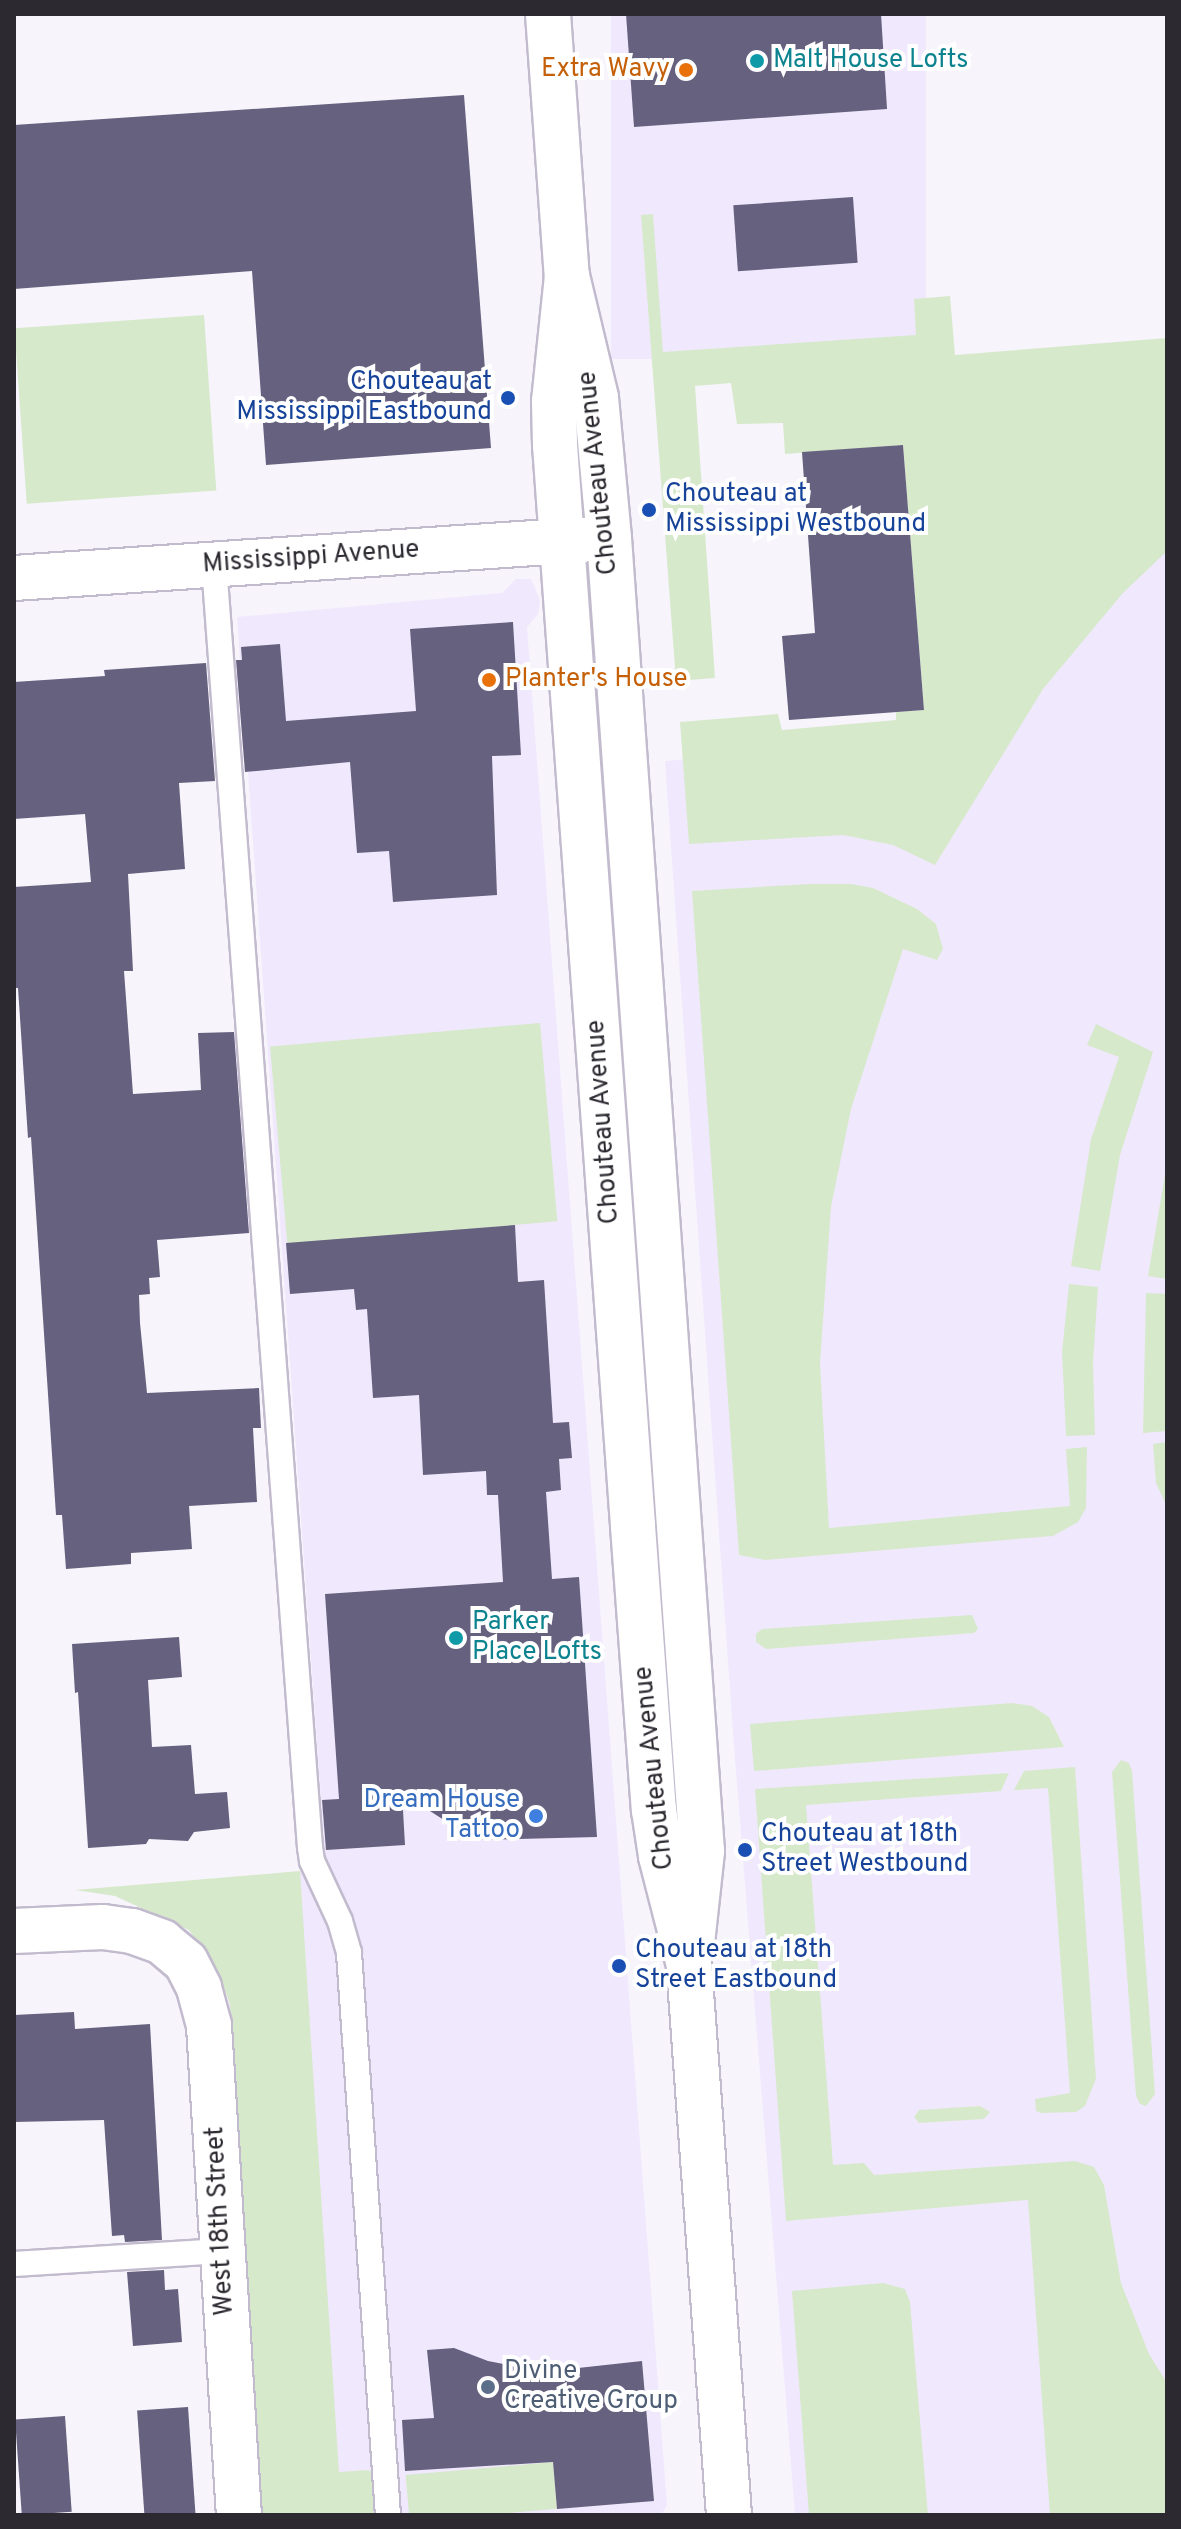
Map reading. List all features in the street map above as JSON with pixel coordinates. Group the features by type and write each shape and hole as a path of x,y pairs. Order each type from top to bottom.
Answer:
{"main road":[{"name":"Chouteau Avenue","path":"548,14 567,276 596,398 609,538 702,1851 689,1965"},
{"name":"Chouteau Avenue","path":"567,276 554,401 653,1800 661,1856 689,1965 729,2515"},
{"name":"Mississippi Avenue","path":"14,578 609,538"},
{"name":"West 18th Street","path":"14,1931 103,1927 132,1931 162,1942 186,1962 199,1988 209,2026 239,2515"}],"lane":[{"path":"214,565 310,1847 312,1861 340,1921 349,1953 388,2515"},
{"path":"14,2264 222,2251"}],"shaded area":[{"path":"611,14 926,14 926,359 611,359"},
{"path":"1167,342 1167,2515 795,2515 733,1733 665,761 946,738"},
{"path":"516,579 531,579 540,600 538,614 527,627 667,2505 661,2515 263,2515 220,1879 326,1869 237,617 502,593"}],"green space":[{"path":"653,214 663,352 916,335 914,299 950,296 955,355 1167,338 1167,551 1123,593 1043,689 935,865 893,845 843,835 689,844 680,722 778,714 782,730 896,720 896,712 924,710 903,445 785,454 783,423 737,424 731,383 695,386 715,678 676,681 641,215"},
{"path":"204,315 216,491 27,504 14,328"},
{"path":"851,884 873,888 917,909 936,924 943,949 937,960 903,949 851,1109 831,1207 820,1363 829,1528 1070,1506 1066,1449 1087,1447 1086,1508 1078,1522 1053,1536 765,1560 739,1555 692,891"},
{"path":"540,1023 557,1221 287,1245 270,1047"},
{"path":"1096,1024 1153,1052 1120,1155 1100,1271 1071,1266 1091,1139 1119,1057 1087,1045"},
{"path":"1167,1162 1167,1279 1148,1276"},
{"path":"1069,1284 1098,1287 1093,1363 1095,1435 1066,1436 1062,1352"},
{"path":"1146,1293 1167,1294 1167,1431 1143,1433"},
{"path":"1167,1442 1167,1507 1156,1483 1153,1444"},
{"path":"972,1615 978,1629 974,1633 766,1649 756,1642 756,1634 762,1629"},
{"path":"1012,1703 1032,1706 1049,1717 1064,1747 754,1771 750,1724"},
{"path":"1121,1760 1129,1763 1132,1771 1155,2094 1146,2106 1140,2104 1136,2096 1112,1772"},
{"path":"1075,1767 1096,2079 1085,2106 1076,2112 1042,2113 1036,2111 1035,2099 1070,2093 1048,1788 1014,1790 1024,1771"},
{"path":"1009,1773 1001,1791 806,1805 833,2165 864,2163 874,2175 1075,2161 1094,2167 1104,2185 1121,2283 1149,2354 1167,2383 1167,2515 1050,2515 1028,2200 786,2221 755,1789"},
{"path":"300,1871 339,2472 367,2470 375,2473 379,2515 261,2515 230,2004 217,1969 189,1930 115,1896 75,1890"},
{"path":"980,2106 990,2112 984,2119 919,2123 914,2117 919,2110"},
{"path":"883,2283 905,2289 910,2302 928,2515 809,2515 792,2291"},
{"path":"553,2462 557,2509 486,2515 409,2515 406,2475"}],"building":[{"name":"Malt House Lofts","path":"626,14 881,14 887,109 634,127"},
{"path":"464,95 491,448 266,465 252,271 14,289 14,125"},
{"path":"853,197 858,263 738,271 733,205"},
{"path":"903,445 924,710 789,720 782,636 815,633 802,452"},
{"path":"513,622 521,755 492,756 497,895 393,902 389,851 357,853 350,762 245,772 236,660 242,660 241,647 280,644 286,721 416,711 410,629"},
{"path":"206,663 215,781 179,783 185,869 128,874 133,971 124,971 133,1094 201,1090 198,1033 234,1032 249,1233 157,1240 160,1277 149,1278 150,1294 139,1295 140,1323 147,1393 259,1388 261,1428 253,1428 257,1502 189,1506 192,1549 131,1553 131,1564 66,1569 62,1515 56,1515 31,1137 28,1138 18,988 14,988 14,887 91,882 85,814 14,819 14,682 105,676 104,670"},
{"path":"515,1225 518,1282 544,1280 553,1423 569,1422 572,1458 559,1459 561,1490 546,1492 552,1579 579,1577 597,1837 475,1840 402,1793 405,1845 326,1850 322,1800 339,1799 325,1594 503,1582 498,1495 487,1495 486,1471 423,1475 419,1395 373,1398 367,1309 356,1310 354,1289 290,1294 286,1243"},
{"path":"179,1637 182,1677 148,1680 152,1747 191,1745 195,1794 227,1792 230,1828 194,1832 188,1841 149,1839 146,1844 88,1848 72,1644"},
{"path":"74,2012 75,2029 150,2024 162,2240 125,2242 124,2235 112,2236 104,2120 14,2122 14,2015"},
{"path":"164,2270 165,2290 178,2289 182,2342 133,2346 127,2272"},
{"path":"454,2348 488,2361 525,2368 569,2369 642,2361 654,2501 557,2509 553,2462 405,2471 402,2420 434,2418 427,2350"},
{"path":"188,2407 196,2515 144,2515 137,2411"},
{"path":"65,2416 72,2512 22,2515 15,2419"}],"place":[{"name":"Malt House Lofts","path":"757,61"},
{"name":"Extra Wavy","path":"686,70"},
{"name":"Chouteau at Mississippi Eastbound","path":"508,398"},
{"name":"Chouteau at Mississippi Westbound","path":"649,510"},
{"name":"Planter's House","path":"489,680"},
{"name":"Parker Place Lofts","path":"456,1638"},
{"name":"Dream House Tattoo","path":"536,1816"},
{"name":"Chouteau at 18th Street Westbound","path":"745,1850"},
{"name":"Chouteau at 18th Street Eastbound","path":"619,1966"},
{"name":"Divine Creative Group","path":"488,2387"}]}
